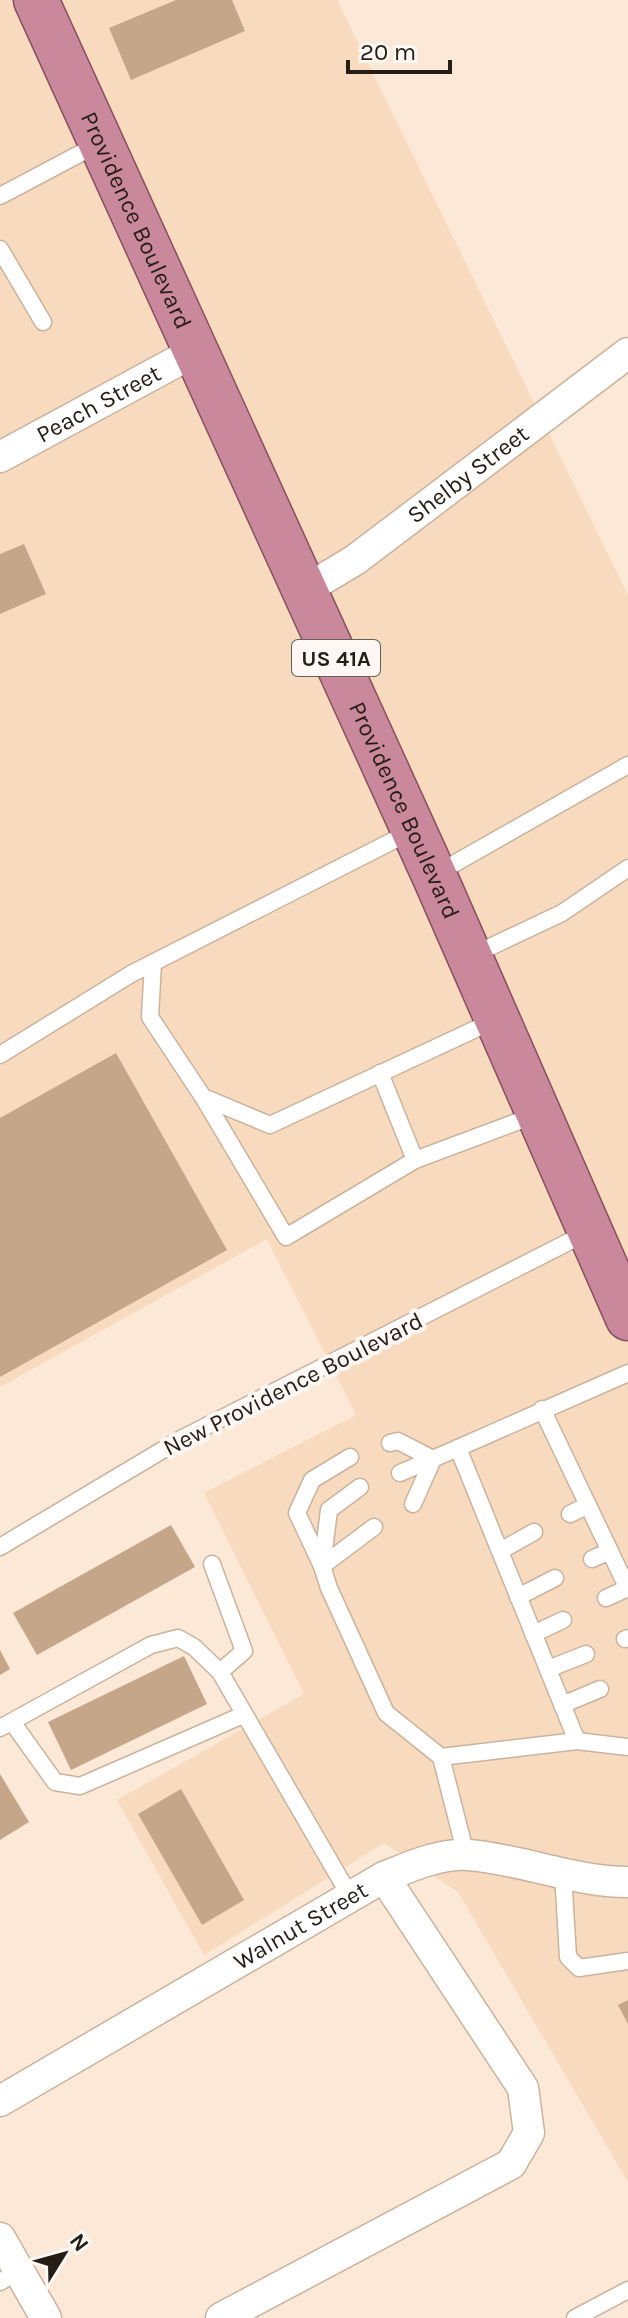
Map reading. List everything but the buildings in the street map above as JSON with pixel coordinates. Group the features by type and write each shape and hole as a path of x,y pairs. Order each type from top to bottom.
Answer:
{"highway":[{"name":"Providence Boulevard","path":"47,4 101,142 434,875 628,1318"}],"street":[{"name":"Peach Street","path":"0,457 196,351"},
{"name":"Shelby Street","path":"305,590 355,560 628,353"},
{"name":"Walnut Street","path":"0,2101 350,1896 384,1877 428,1861 466,1855 628,1882"},
{"path":"221,2318 511,2164 529,2133 523,2088 384,1877"},
{"path":"0,2238 10,2277 46,2318"}],"lane":[{"path":"0,196 101,142"},
{"path":"0,249 43,322"},
{"path":"434,875 628,765"},
{"path":"0,1055 153,963 413,830"},
{"path":"470,957 562,913 628,868"},
{"path":"153,963 150,1017 203,1097 286,1237 415,1160 539,1113"},
{"path":"203,1097 270,1125 497,1019"},
{"path":"380,1073 415,1160"},
{"name":"New Providence Boulevard","path":"0,1547 181,1439 592,1230"},
{"path":"400,1473 628,1373"},
{"path":"542,1409 628,1588 606,1598"},
{"path":"390,1443 398,1441 433,1459"},
{"path":"458,1448 577,1741"},
{"path":"350,1457 312,1480 297,1513 386,1713 441,1757 466,1855"},
{"path":"413,1504 433,1459"},
{"path":"322,1566 329,1510 360,1487"},
{"path":"570,1514 588,1505"},
{"path":"322,1566 374,1527"},
{"path":"500,1551 534,1532"},
{"path":"592,1559 610,1551"},
{"path":"212,1564 244,1651 220,1672"},
{"path":"518,1597 555,1578"},
{"path":"533,1634 563,1620"},
{"path":"243,1715 80,1786 55,1782 6,1725 151,1645 178,1638 194,1647 220,1672 350,1896"},
{"path":"548,1669 586,1654"},
{"path":"562,1705 600,1689"},
{"path":"441,1757 577,1741 628,1747"},
{"path":"563,1873 568,1957 579,1968 628,1961"},
{"path":"575,2318 628,2290"}],"shaded area":[{"path":"0,0 337,0 628,595 628,2182 458,1892 384,1843 204,1955 117,1800 304,1694 204,1493 356,1415 267,1239 0,1387"}]}
